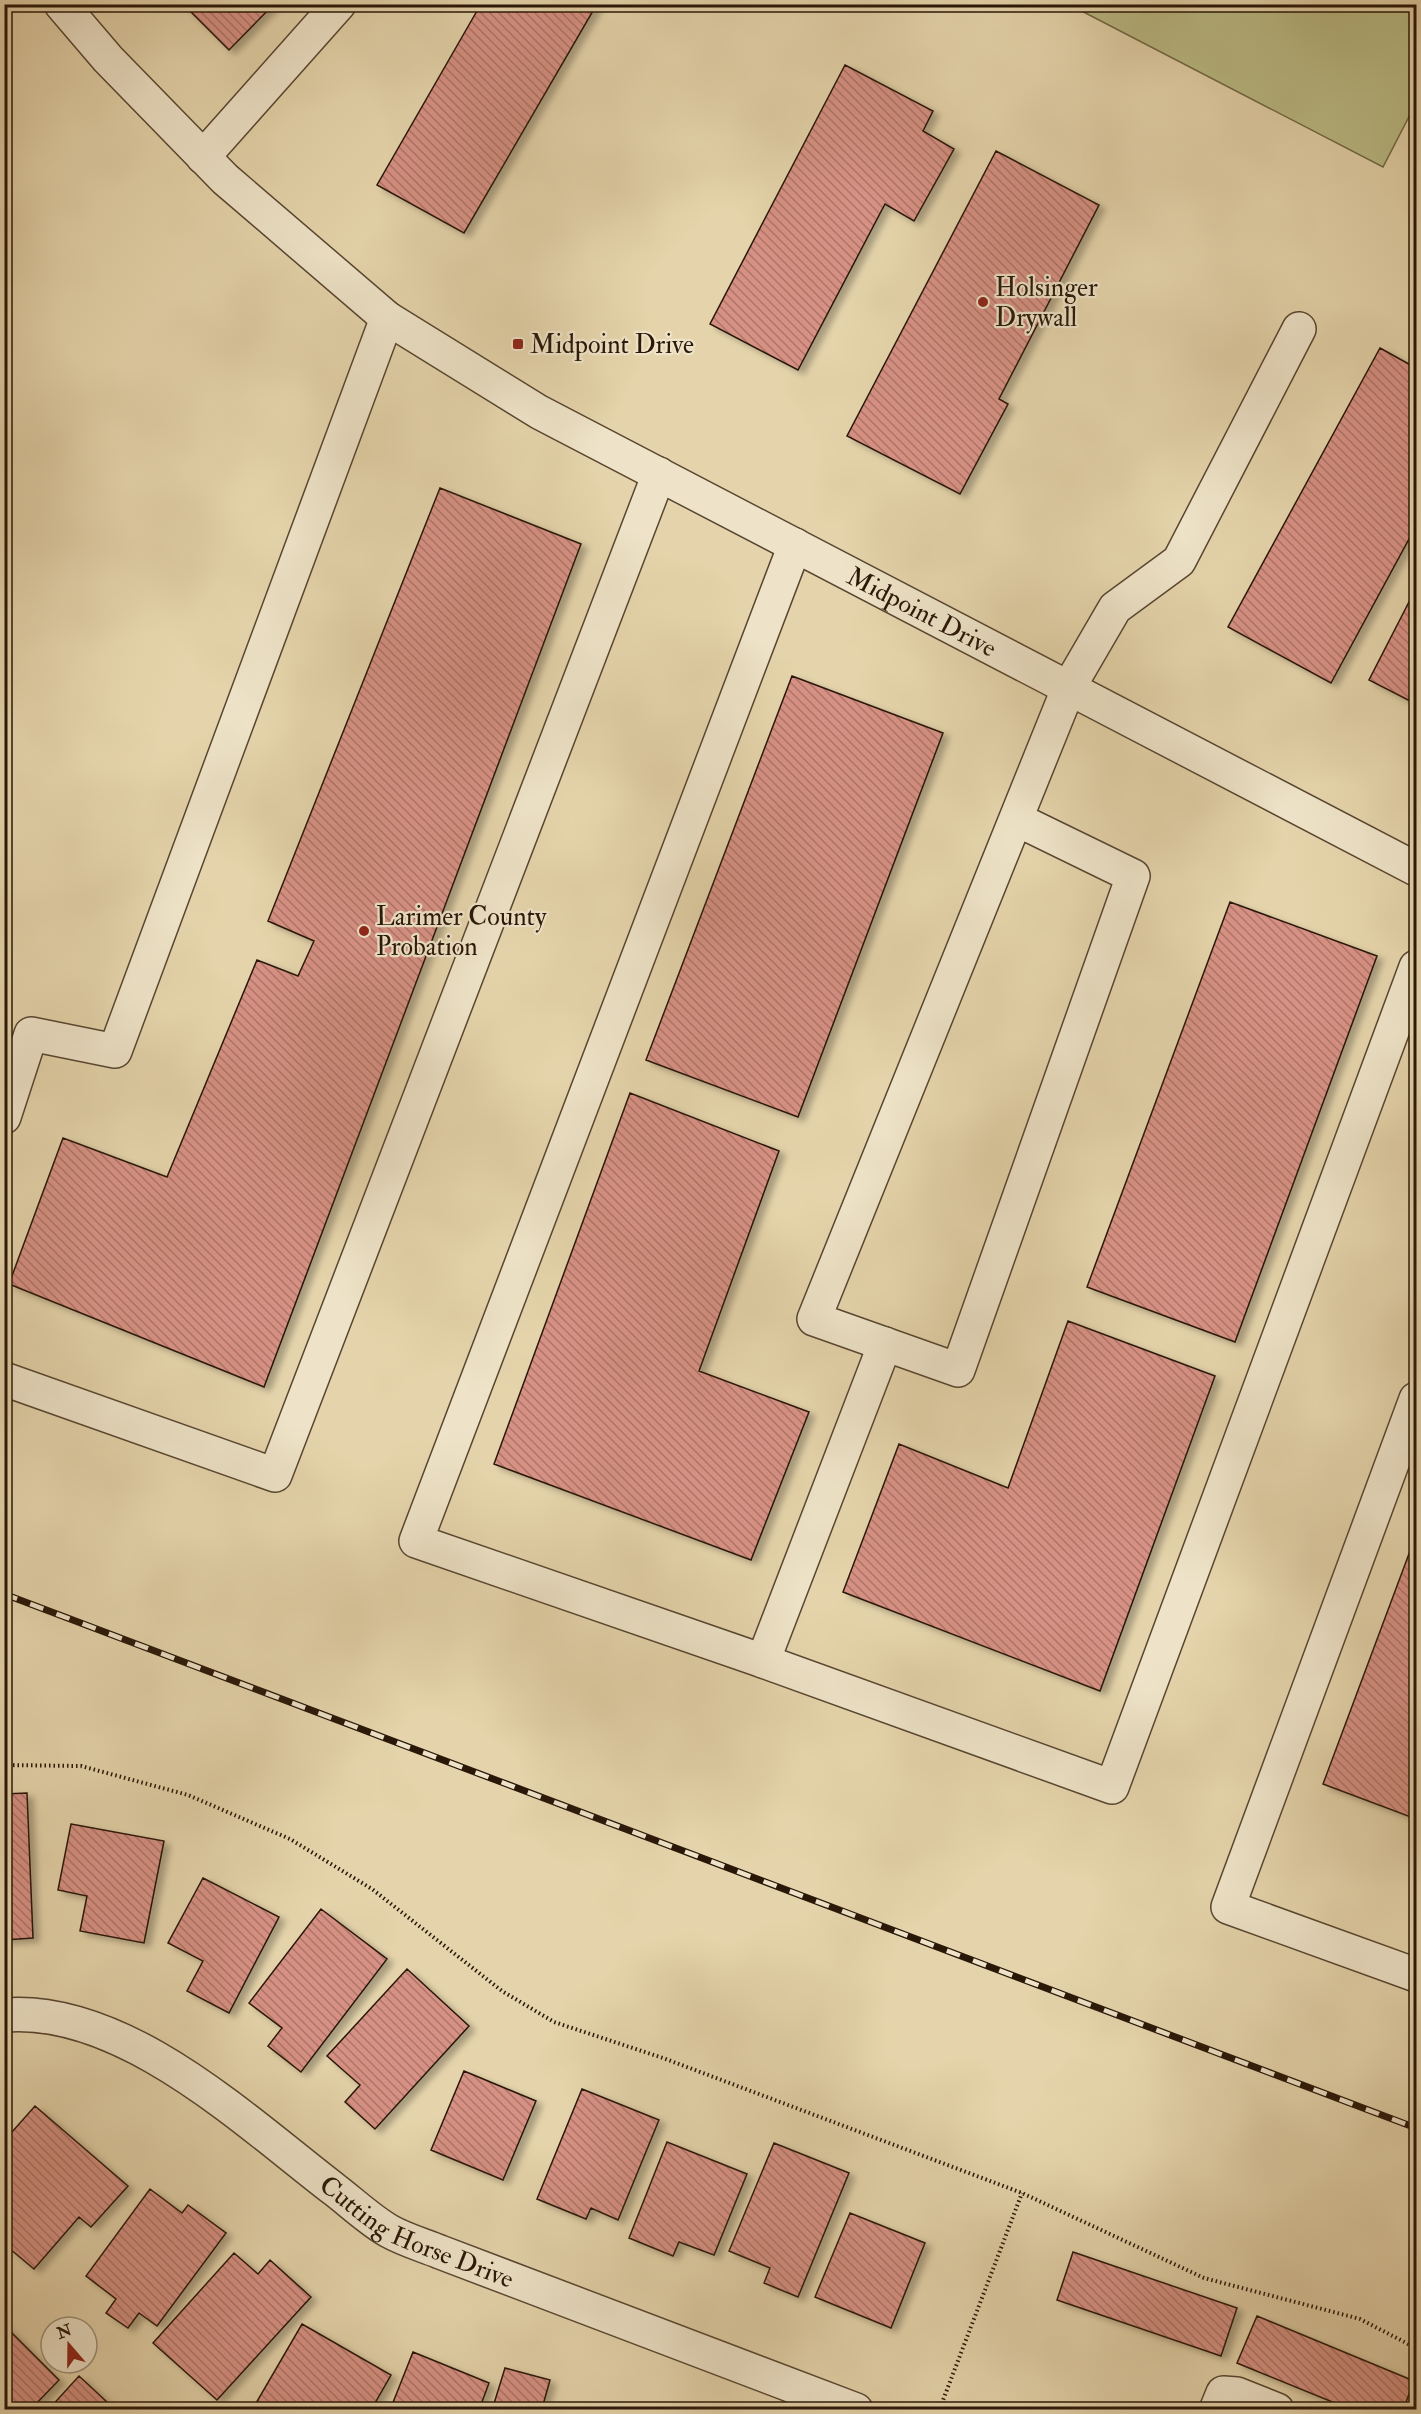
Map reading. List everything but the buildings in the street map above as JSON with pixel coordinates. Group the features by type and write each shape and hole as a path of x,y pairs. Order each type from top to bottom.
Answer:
{"street":[{"name":"Midpoint Drive","path":"61,4 108,59 225,179 387,318 539,412 1416,868"},
{"path":"203,157 339,4"},
{"path":"4,1117 31,1034 115,1051 387,318"},
{"path":"1016,819 1133,876 958,1370 814,1318 1016,819 1070,687 1115,608 1179,561 1299,329"},
{"path":"4,1379 275,1475 659,474"},
{"path":"795,545 416,1541 763,1661 1112,1787 1416,967"},
{"path":"763,1661 885,1344"},
{"path":"1416,1399 1228,1907 1416,1974"},
{"name":"Cutting Horse Drive","path":"4,2015 19,2013 77,2023 141,2048 198,2085 389,2231 451,2257 856,2409"},
{"path":"1216,2409 1222,2393 1237,2394 1277,2409"}],"path":[{"path":"4,1765 81,1766 188,1795 290,1839 372,1889 502,1991 554,2022 663,2058 1022,2193 1204,2277 1360,2319 1416,2348"},
{"path":"940,2408 1022,2193"}],"green space":[{"path":"1070,5 1416,5 1416,103 1383,167"}],"railway":[{"path":"4,1594 1416,2128"}],"place":[{"name":"Holsinger Drywall","path":"983,302"},
{"name":"Midpoint Drive","path":"518,344"},
{"name":"Larimer County Probation","path":"364,931"}]}
